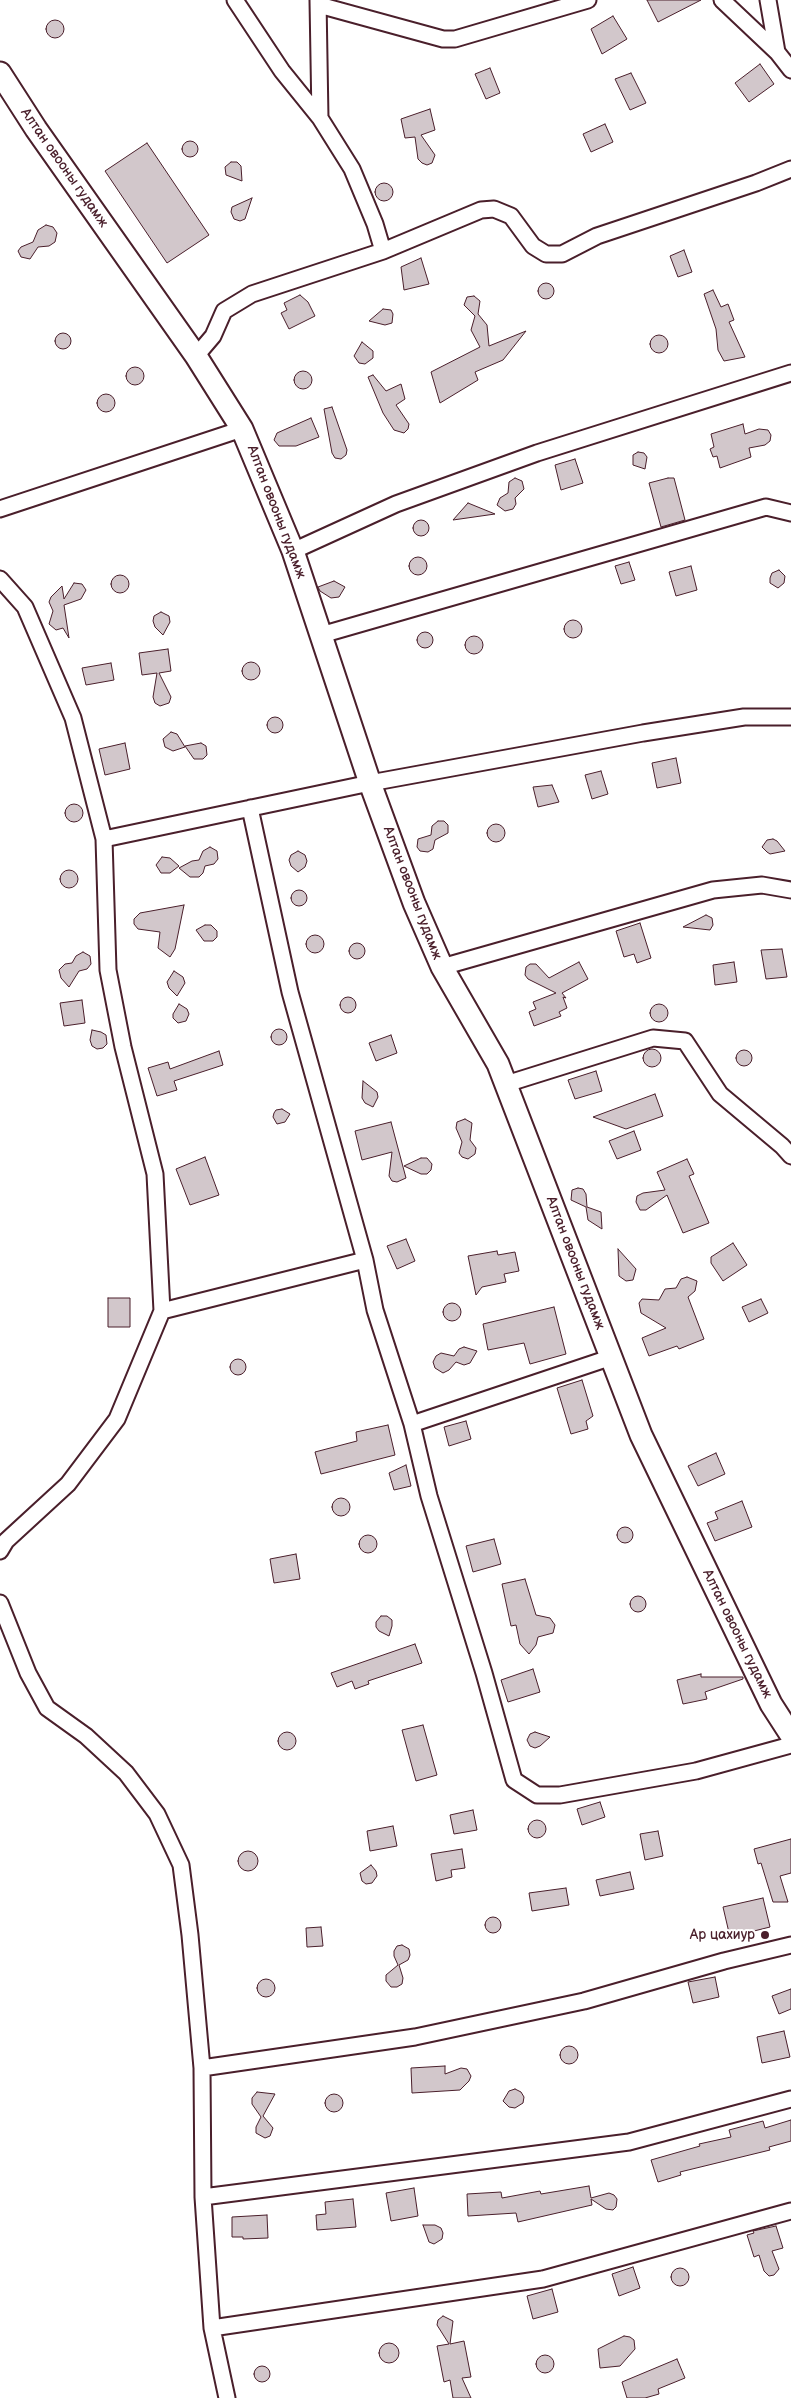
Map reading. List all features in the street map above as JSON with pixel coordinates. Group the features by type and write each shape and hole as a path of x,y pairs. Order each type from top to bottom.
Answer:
{"main road":[{"name":"Алтан овооны гудамж","path":"0,73 36,129 196,356 242,428 293,551 370,783 414,903 442,967 498,1064 641,1435 771,1704 791,1735"}],"street":[{"path":"235,0 282,71 320,118 352,169 375,224 382,251"},
{"path":"320,118 318,2 443,39 455,39 588,0"},
{"path":"722,0 777,52 791,70"},
{"path":"768,0 777,52"},
{"path":"196,356 213,336 224,311 252,294 382,251 481,210 494,209 510,216 533,246 546,254 562,254 597,236 756,183 791,169"},
{"path":"293,551 396,504 529,456 791,373"},
{"path":"0,509 242,428"},
{"path":"321,635 766,507 791,513"},
{"path":"0,579 25,607 73,718 104,838 108,970 123,1047 155,1174 162,1311 117,1419 68,1484 6,1541 0,1551"},
{"path":"104,838 370,783 744,717 791,717"},
{"path":"250,808 290,992 365,1260 375,1310 412,1424 429,1496 484,1673 514,1780 537,1795 560,1795 696,1771 791,1745"},
{"path":"442,967 713,890 762,885 791,890"},
{"path":"506,1084 653,1038 685,1041 720,1094 782,1146 791,1156"},
{"path":"162,1311 365,1260"},
{"path":"412,1424 612,1357"},
{"path":"0,1603 28,1673 47,1708 86,1736 126,1773 157,1814 181,1865 202,2068 203,2197 212,2328 227,2398"},
{"path":"202,2068 415,2037 584,2001 724,1961 791,1945"},
{"path":"203,2197 628,2142 791,2100"},
{"path":"212,2328 542,2279 791,2210"}],"building":[{"path":"647,0 701,0 658,22"},
{"path":"613,16 627,39 602,54 591,29"},
{"path":"55,20 61,23 64,29 61,35 55,38 49,35 46,29 49,23"},
{"path":"760,64 774,84 749,102 735,83"},
{"path":"490,68 500,93 486,99 475,74"},
{"path":"631,73 646,103 630,110 615,79"},
{"path":"430,109 435,130 421,135 435,155 432,163 427,165 418,159 415,137 405,138 401,119"},
{"path":"605,124 613,142 591,152 583,134"},
{"path":"190,141 196,143 198,149 196,155 190,157 184,155 182,149 184,143"},
{"path":"147,143 209,235 167,263 105,171"},
{"path":"231,162 237,162 241,166 242,181 226,175 225,167"},
{"path":"384,183 390,186 393,192 390,198 384,201 378,198 375,192 378,186"},
{"path":"252,198 245,219 240,221 234,219 231,212 232,207"},
{"path":"46,225 53,227 57,233 55,242 49,246 38,247 30,259 21,257 18,251 21,247 33,242 38,230"},
{"path":"684,250 692,272 678,277 670,256"},
{"path":"421,258 429,284 404,290 401,267"},
{"path":"543,283 549,283 554,288 552,297 543,299 538,294 538,288"},
{"path":"713,290 721,307 728,304 734,320 729,322 745,357 724,361 718,350 716,329 704,294"},
{"path":"300,295 308,302 315,316 289,329 281,313 287,310 284,303"},
{"path":"474,296 480,301 478,314 487,325 489,346 526,331 503,360 475,372 478,380 440,403 431,372 480,347 471,330 475,316 464,305 467,297"},
{"path":"383,309 391,310 393,314 392,323 385,325 369,321"},
{"path":"63,333 69,335 71,341 69,347 63,349 57,347 55,341 57,335"},
{"path":"655,335 663,335 668,340 666,351 655,353 650,348 650,340"},
{"path":"362,342 373,351 373,358 365,364 359,363 354,356"},
{"path":"131,367 139,367 144,372 142,383 131,385 126,380 126,372"},
{"path":"303,371 309,374 312,380 309,386 303,389 297,386 294,380 297,374"},
{"path":"373,375 386,391 401,384 405,399 396,405 409,424 408,429 404,433 394,430 383,413 368,377"},
{"path":"102,394 110,394 115,399 113,410 102,412 97,407 97,399"},
{"path":"332,407 347,450 346,455 341,459 335,458 332,453 324,409"},
{"path":"311,418 319,437 296,446 279,446 274,440 277,433"},
{"path":"743,424 745,434 759,429 768,430 771,435 770,441 765,445 749,448 751,457 720,468 717,456 713,457 710,449 714,447 711,434"},
{"path":"638,452 644,453 647,457 645,469 633,465 633,455"},
{"path":"575,459 583,483 561,490 555,465"},
{"path":"515,478 522,481 524,489 515,498 516,504 513,509 505,511 497,505 500,498 508,493 509,482"},
{"path":"674,478 685,520 661,527 649,483"},
{"path":"468,503 495,514 453,520"},
{"path":"421,520 429,528 421,536 413,528"},
{"path":"418,557 424,560 427,566 424,572 418,575 412,572 409,566 412,560"},
{"path":"629,562 635,580 621,584 615,566"},
{"path":"691,566 697,590 676,596 669,572"},
{"path":"779,570 785,576 784,583 778,588 770,583 770,578 772,573"},
{"path":"120,575 126,578 129,584 126,590 120,593 114,590 111,584 114,578"},
{"path":"334,581 345,587 339,597 331,598 320,591 318,587"},
{"path":"74,583 82,584 86,590 81,599 64,605 69,638 63,628 56,630 49,624 53,611 49,602 51,597 62,586 64,599"},
{"path":"161,612 169,616 170,622 163,635 155,627 153,621 154,616"},
{"path":"573,620 579,623 582,629 579,635 573,638 567,635 564,629 567,623"},
{"path":"425,632 431,634 433,640 431,646 425,648 419,646 417,640 419,634"},
{"path":"474,636 480,639 483,645 480,651 474,654 468,651 465,645 468,639"},
{"path":"168,649 171,671 159,673 171,697 169,703 160,706 155,703 153,697 157,673 142,675 139,653"},
{"path":"251,662 257,665 260,671 257,677 251,680 245,677 242,671 245,665"},
{"path":"111,663 114,680 86,685 82,668"},
{"path":"275,717 283,725 275,733 267,725"},
{"path":"171,732 177,734 185,747 173,751 165,747 163,739"},
{"path":"125,743 130,769 105,775 99,749"},
{"path":"201,743 206,746 207,755 203,759 194,759 185,746"},
{"path":"676,758 681,783 657,788 652,763"},
{"path":"601,771 608,794 592,799 585,775"},
{"path":"552,785 559,802 538,807 533,787"},
{"path":"74,804 80,807 83,813 80,819 74,822 68,819 65,813 68,807"},
{"path":"438,821 444,821 448,825 448,833 435,840 433,849 428,852 420,851 417,847 418,839 431,835 432,826"},
{"path":"496,824 502,827 505,833 502,839 496,842 490,839 487,833 490,827"},
{"path":"773,839 785,851 770,854 762,847 767,840"},
{"path":"210,847 217,851 218,859 214,864 205,866 203,873 199,877 190,877 179,868 192,861 199,860 203,851"},
{"path":"298,851 305,855 307,861 305,867 298,872 291,866 289,860 291,855"},
{"path":"162,857 170,858 179,866 170,873 161,873 156,865"},
{"path":"69,870 75,873 78,879 75,885 69,888 63,885 60,879 63,873"},
{"path":"299,890 305,892 307,898 305,904 299,906 293,904 291,898 293,892"},
{"path":"184,905 175,949 170,957 158,948 160,932 138,929 134,924 134,919 140,913"},
{"path":"706,915 712,918 713,925 710,930 683,927"},
{"path":"640,923 651,958 637,963 634,954 624,957 616,931"},
{"path":"205,925 211,925 217,931 217,937 213,941 204,941 196,930"},
{"path":"315,935 321,938 324,944 321,950 315,953 309,950 306,944 309,938"},
{"path":"357,943 363,945 365,951 363,957 357,959 351,957 349,951 351,945"},
{"path":"782,949 787,977 766,979 761,950"},
{"path":"83,952 90,956 91,964 87,969 79,971 69,987 61,978 59,970 65,964 72,963 76,956"},
{"path":"579,962 588,979 562,993 566,998 563,997 567,1008 559,1012 561,1016 534,1026 529,1012 536,1009 533,1002 556,993 528,979 525,975 526,967 530,964 536,964 549,978"},
{"path":"734,962 737,982 715,985 713,965"},
{"path":"174,971 183,977 185,983 177,996 169,988 167,982"},
{"path":"345,997 351,997 356,1002 354,1011 345,1013 340,1008 340,1002"},
{"path":"82,1000 85,1023 64,1026 60,1003"},
{"path":"179,1004 187,1009 189,1014 186,1021 178,1023 173,1018 173,1014"},
{"path":"659,1004 665,1007 668,1013 665,1019 659,1022 653,1019 650,1013 653,1007"},
{"path":"279,1029 285,1031 287,1037 285,1043 279,1045 273,1043 271,1037 273,1031"},
{"path":"92,1030 106,1035 107,1044 103,1048 97,1049 92,1046 90,1040"},
{"path":"391,1035 397,1053 376,1061 369,1043"},
{"path":"652,1049 658,1052 661,1058 658,1064 652,1067 646,1064 643,1058 646,1052"},
{"path":"744,1050 750,1052 752,1058 750,1064 744,1066 738,1064 736,1058 738,1052"},
{"path":"219,1051 223,1065 174,1081 177,1090 157,1096 148,1068 168,1062 170,1069"},
{"path":"596,1071 602,1091 575,1099 568,1080"},
{"path":"363,1081 377,1092 378,1097 373,1107 365,1103 362,1098"},
{"path":"655,1094 663,1116 626,1129 593,1117"},
{"path":"282,1109 290,1114 285,1122 277,1124 273,1117 274,1113 276,1110"},
{"path":"465,1119 472,1123 470,1140 476,1148 475,1154 468,1159 462,1157 459,1153 462,1142 456,1128 457,1122"},
{"path":"391,1122 406,1178 397,1182 392,1181 389,1176 392,1152 362,1160 355,1131"},
{"path":"634,1131 641,1150 617,1159 609,1141"},
{"path":"205,1157 219,1195 190,1205 176,1169"},
{"path":"421,1158 427,1158 432,1164 431,1170 427,1174 421,1174 404,1166"},
{"path":"687,1159 694,1174 689,1176 709,1223 683,1233 667,1195 646,1210 640,1210 636,1202 637,1196 643,1193 665,1190 657,1172"},
{"path":"583,1189 586,1194 587,1207 601,1212 602,1229 588,1220 586,1207 571,1200 572,1190"},
{"path":"406,1239 415,1261 397,1269 387,1246"},
{"path":"733,1243 747,1265 723,1281 711,1263 711,1257"},
{"path":"618,1249 636,1269 633,1280 626,1281 619,1276"},
{"path":"497,1251 498,1255 515,1252 519,1271 504,1274 506,1282 482,1287 476,1295 468,1256"},
{"path":"687,1277 697,1281 695,1291 688,1297 704,1339 679,1349 677,1346 649,1356 642,1338 666,1328 641,1313 639,1303 642,1299 659,1300 665,1289 676,1288 681,1279"},
{"path":"108,1298 130,1298 130,1327 108,1327"},
{"path":"761,1299 768,1313 749,1322 742,1307"},
{"path":"452,1303 458,1306 461,1312 458,1318 452,1321 446,1318 443,1312 446,1306"},
{"path":"554,1307 566,1354 530,1364 524,1343 488,1350 483,1324"},
{"path":"464,1347 477,1351 470,1363 464,1365 456,1362 449,1370 443,1373 435,1368 433,1362 436,1356 441,1353 454,1356 459,1349"},
{"path":"238,1359 244,1361 246,1367 244,1373 238,1375 232,1373 230,1367 232,1361"},
{"path":"582,1380 593,1416 586,1421 588,1429 571,1434 557,1388"},
{"path":"466,1421 471,1439 449,1446 444,1427"},
{"path":"388,1425 395,1455 321,1474 315,1452 357,1441 356,1432"},
{"path":"716,1453 725,1474 698,1486 688,1466"},
{"path":"406,1465 411,1486 394,1490 389,1473"},
{"path":"341,1498 347,1501 350,1507 347,1513 341,1516 335,1513 332,1507 335,1501"},
{"path":"742,1501 752,1527 715,1541 707,1523 718,1519 715,1512"},
{"path":"625,1527 633,1535 625,1543 617,1535"},
{"path":"368,1535 374,1538 377,1544 374,1550 368,1553 362,1550 359,1544 362,1538"},
{"path":"494,1539 501,1564 473,1572 466,1546"},
{"path":"296,1554 300,1579 274,1583 270,1559"},
{"path":"525,1579 536,1615 550,1618 555,1625 553,1633 538,1637 536,1645 529,1654 520,1644 516,1625 511,1626 502,1584"},
{"path":"638,1596 644,1598 646,1604 644,1610 638,1612 632,1610 630,1604 632,1598"},
{"path":"381,1616 387,1616 392,1620 389,1636 379,1631 376,1627 376,1622"},
{"path":"415,1644 422,1663 368,1681 369,1684 355,1689 352,1681 337,1687 331,1673"},
{"path":"533,1669 540,1692 508,1702 501,1680"},
{"path":"701,1674 701,1677 743,1677 743,1679 705,1692 707,1699 683,1704 677,1680"},
{"path":"423,1725 437,1775 416,1781 402,1730"},
{"path":"287,1732 293,1735 296,1741 293,1747 287,1750 281,1747 278,1741 281,1735"},
{"path":"535,1732 550,1737 535,1748 530,1746 527,1740 530,1734"},
{"path":"600,1802 605,1817 582,1825 577,1809"},
{"path":"473,1810 477,1830 454,1834 450,1815"},
{"path":"537,1820 543,1823 546,1829 543,1835 537,1838 531,1835 528,1829 531,1823"},
{"path":"393,1826 397,1846 370,1851 367,1831"},
{"path":"658,1831 663,1856 645,1860 640,1834"},
{"path":"791,1839 791,1873 780,1876 788,1902 773,1902 761,1863 758,1864 754,1849"},
{"path":"462,1849 465,1868 451,1870 452,1877 436,1881 431,1854"},
{"path":"248,1851 255,1854 258,1861 255,1868 248,1871 241,1868 238,1861 241,1854"},
{"path":"371,1865 376,1871 377,1876 372,1883 366,1884 362,1881 360,1873"},
{"path":"630,1872 634,1889 600,1896 596,1880"},
{"path":"566,1888 569,1905 532,1911 529,1893"},
{"path":"763,1898 770,1927 730,1937 723,1907"},
{"path":"493,1917 499,1919 501,1925 499,1931 493,1933 487,1931 485,1925 487,1919"},
{"path":"321,1927 323,1946 307,1947 306,1928"},
{"path":"402,1945 409,1949 410,1955 408,1960 399,1965 403,1978 402,1984 397,1987 391,1987 386,1981 386,1975 398,1965 394,1951 397,1946"},
{"path":"715,1977 719,1997 693,2003 688,1982"},
{"path":"266,1979 272,1982 275,1988 272,1994 266,1997 260,1994 257,1988 260,1982"},
{"path":"791,1989 791,2009 779,2014 772,1996"},
{"path":"784,2031 790,2057 762,2063 757,2037"},
{"path":"569,2046 575,2049 578,2055 575,2061 569,2064 563,2061 560,2055 563,2049"},
{"path":"445,2066 445,2074 461,2068 467,2069 471,2076 469,2081 460,2090 412,2093 411,2068"},
{"path":"515,2089 521,2092 524,2097 523,2103 515,2108 509,2107 503,2101 509,2091"},
{"path":"257,2092 275,2094 263,2116 273,2128 270,2136 265,2138 256,2133 256,2127 261,2117 252,2104 252,2098"},
{"path":"334,2094 340,2097 343,2103 340,2109 334,2112 328,2109 325,2103 328,2097"},
{"path":"791,2120 791,2141 769,2147 770,2150 680,2172 681,2175 658,2182 651,2160 700,2146 699,2144 731,2137 729,2130 763,2121 765,2128"},
{"path":"589,2186 591,2198 609,2193 614,2195 617,2199 616,2207 613,2210 606,2209 591,2199 592,2205 518,2222 516,2213 468,2216 467,2194 501,2192 502,2198 540,2191 541,2194"},
{"path":"414,2188 418,2216 391,2221 386,2193"},
{"path":"353,2199 356,2227 317,2230 316,2215 326,2214 325,2202"},
{"path":"267,2215 268,2238 243,2239 243,2237 232,2237 232,2217"},
{"path":"423,2225 435,2225 441,2228 443,2233 442,2239 434,2244 429,2242"},
{"path":"776,2226 783,2248 772,2251 779,2269 774,2275 769,2276 764,2271 759,2255 754,2257 747,2235 754,2233 753,2231"},
{"path":"633,2267 640,2288 619,2296 612,2274"},
{"path":"680,2268 686,2271 689,2277 686,2283 680,2286 674,2283 671,2277 674,2271"},
{"path":"552,2289 558,2312 533,2319 527,2296"},
{"path":"443,2316 453,2321 450,2344 464,2341 471,2377 462,2378 471,2398 453,2398 450,2380 444,2382 437,2346 449,2344 437,2325 438,2320"},
{"path":"624,2336 634,2340 635,2349 620,2366 600,2368 598,2349"},
{"path":"389,2343 396,2346 399,2353 396,2360 389,2363 382,2360 379,2353 382,2346"},
{"path":"545,2355 551,2358 554,2364 551,2370 545,2373 539,2370 536,2364 539,2358"},
{"path":"677,2359 685,2378 658,2389 659,2394 645,2398 627,2398 622,2382"},
{"path":"259,2366 265,2366 270,2371 268,2380 259,2382 254,2377 254,2371"}],"place":[{"name":"Ар цахиур","path":"765,1935"}]}
